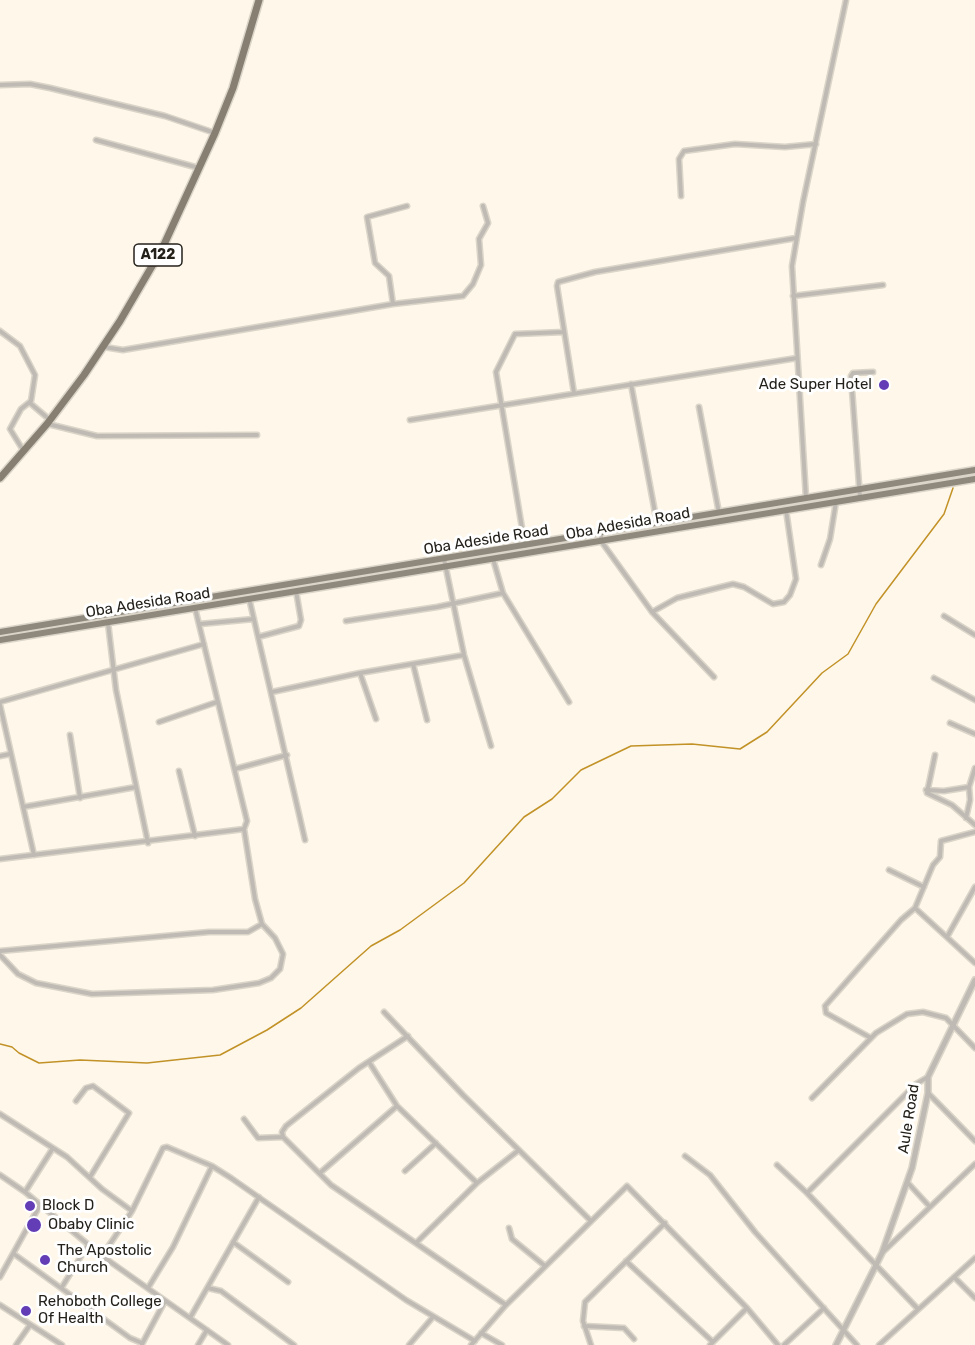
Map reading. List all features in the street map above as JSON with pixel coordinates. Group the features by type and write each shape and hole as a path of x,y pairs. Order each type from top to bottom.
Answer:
{"highway":[{"name":"A122","path":"0,478 48,422 103,347 162,249 200,168 233,88 260,0"}],"main road":[{"name":"Oba Adeside Road","path":"445,563 523,546 601,537 657,523 975,470"},
{"name":"Oba Adesida Road","path":"0,640 296,591 332,581 445,563 493,559 601,537 836,502 975,478"},
{"path":"0,632 332,581"}],"street":[{"path":"806,499 792,267 796,238 846,0"},
{"path":"0,86 30,84 50,88 165,116 215,133"},
{"path":"96,140 200,168"},
{"path":"681,196 679,159 684,151 735,144 784,147 816,144"},
{"path":"393,304 389,276 375,261 367,217 407,206"},
{"path":"103,347 123,350 465,294 480,265 479,239 488,223 483,206"},
{"path":"574,393 556,286 558,282 595,272 796,238"},
{"path":"793,296 884,285"},
{"path":"0,331 20,346 31,365 36,384 30,403 21,409 10,429 23,451"},
{"path":"523,546 496,372 513,335 564,332"},
{"path":"410,420 797,358"},
{"path":"860,498 851,376 853,373 873,372"},
{"path":"631,384 657,523"},
{"path":"30,403 48,422 97,436 257,435"},
{"path":"699,407 719,513"},
{"path":"821,565 830,539 836,502"},
{"path":"652,612 677,598 733,584 744,587 773,604 784,602 790,595 796,579 786,509"},
{"path":"601,537 652,612 714,677"},
{"path":"493,559 503,594 569,702"},
{"path":"445,563 464,656 491,746"},
{"path":"258,637 299,626 301,620 296,591"},
{"path":"346,621 503,594"},
{"path":"249,598 287,754 305,840"},
{"path":"0,953 25,979 65,991 130,994 213,990 259,983 277,974 283,954 276,938 262,924 251,883 244,829 247,821 195,607"},
{"path":"944,616 975,635"},
{"path":"200,624 254,619"},
{"path":"108,621 113,671 148,843"},
{"path":"34,855 0,704 159,655 204,644"},
{"path":"272,692 360,673 464,656"},
{"path":"413,664 427,720"},
{"path":"360,673 376,719"},
{"path":"934,678 975,700"},
{"path":"159,722 218,702"},
{"path":"950,723 975,734"},
{"path":"70,735 80,798"},
{"path":"0,756 10,754"},
{"path":"235,769 287,754"},
{"path":"935,755 926,790 928,795 952,805 975,825"},
{"path":"966,818 970,800 969,787 975,768"},
{"path":"179,771 195,836"},
{"path":"926,790 944,791 969,787"},
{"path":"23,807 136,788"},
{"path":"0,859 148,843 244,829"},
{"path":"871,1038 826,1013 825,1006 901,920 915,908 933,865 940,856 940,841 975,832"},
{"path":"889,870 924,887"},
{"path":"947,937 975,887"},
{"path":"915,908 975,963"},
{"path":"0,953 209,932 248,932 262,924"},
{"name":"Aule Road","path":"836,1345 882,1253 908,1183 928,1093 928,1077 975,980"},
{"path":"384,1012 590,1220"},
{"path":"812,1098 871,1038 891,1023 915,1012 931,1013 953,1023 975,1048"},
{"path":"408,1036 369,1062 286,1125 282,1132 283,1137 321,1172 331,1185 506,1305"},
{"path":"369,1062 398,1106 477,1183"},
{"path":"807,1193 916,1084 928,1077"},
{"path":"76,1101 86,1088 93,1086 129,1113 90,1177"},
{"path":"928,1093 975,1141"},
{"path":"321,1172 398,1106"},
{"path":"0,1114 53,1148 132,1211"},
{"path":"244,1119 258,1138 283,1137"},
{"path":"405,1171 436,1143"},
{"path":"102,1256 132,1211 165,1147 212,1166 433,1317 475,1341"},
{"path":"25,1192 53,1148"},
{"path":"417,1242 477,1183 519,1150"},
{"path":"685,1156 710,1175 755,1232 857,1345"},
{"path":"882,1253 975,1164"},
{"path":"777,1165 807,1193 918,1309"},
{"path":"148,1288 173,1247 212,1166"},
{"path":"0,1175 25,1192 102,1256 228,1345"},
{"path":"908,1183 930,1207"},
{"path":"471,1345 506,1305 627,1186 747,1308 778,1345"},
{"path":"190,1318 259,1197"},
{"path":"0,1277 40,1204"},
{"path":"591,1345 584,1326 585,1302 665,1223"},
{"path":"509,1228 512,1239 545,1266"},
{"path":"233,1242 288,1282"},
{"path":"62,1287 88,1245"},
{"path":"14,1254 130,1338 142,1344 166,1301"},
{"path":"879,1345 975,1258"},
{"path":"626,1261 712,1343 747,1308"},
{"path":"954,1277 975,1298"},
{"path":"208,1288 221,1292 294,1345"},
{"path":"0,1305 62,1345"},
{"path":"784,1345 824,1308"},
{"path":"410,1345 433,1317"},
{"path":"16,1345 30,1324"},
{"path":"584,1326 624,1328 634,1339"},
{"path":"198,1345 207,1330"},
{"path":"481,1333 502,1345"}],"waterway":[{"path":"0,1044 12,1047 39,1063 80,1060 147,1063 220,1055 267,1030 301,1008 371,946 400,930 464,883 524,817 552,799 581,770 631,746 692,744 740,749 767,732 822,673 848,654 876,604 944,514 953,488"}],"place":[{"name":"Ade Super Hotel","path":"884,385"},
{"name":"Block D","path":"30,1206"},
{"name":"Obaby Clinic","path":"34,1225"},
{"name":"The Apostolic Church","path":"45,1260"},
{"name":"Rehoboth College Of Health","path":"26,1311"}]}
